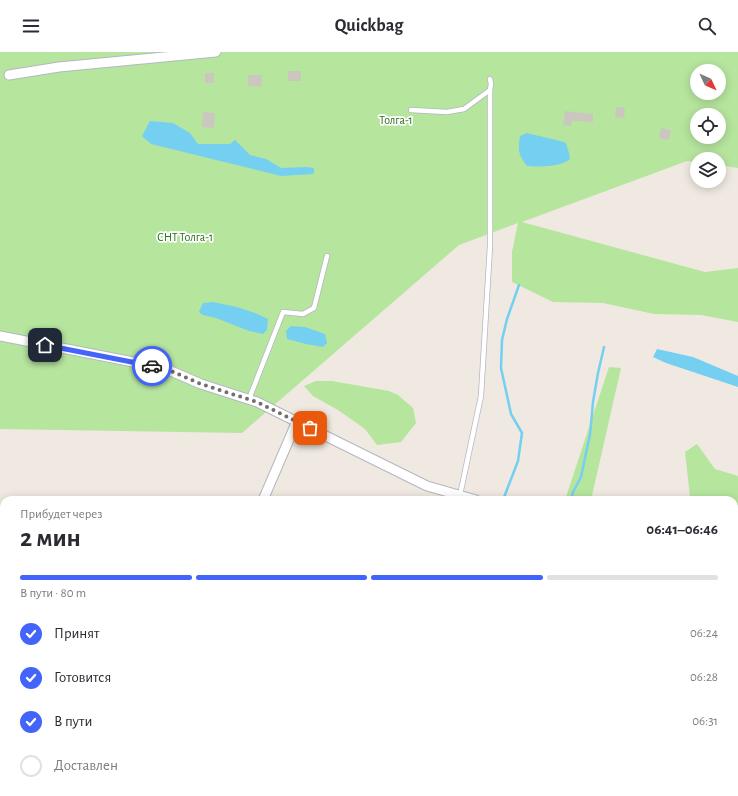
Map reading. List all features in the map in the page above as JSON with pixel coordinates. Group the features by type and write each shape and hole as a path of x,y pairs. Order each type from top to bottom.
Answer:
{"street":[{"path":"9,74 58,67 216,52"},
{"path":"0,336 164,368 201,384 253,401 427,486 463,496"},
{"path":"265,496 296,421"}],"lane":[{"path":"460,495 481,396 490,246 490,80"},
{"path":"411,110 446,112 464,109 490,90"},
{"path":"253,401 283,312 303,314 314,308 327,256"}],"green space":[{"name":"СНТ Толга-1","path":"0,52 738,52 738,168 726,166 726,152 690,152 690,161 687,161 522,222 705,272 738,268 738,322 701,315 654,314 603,303 553,302 512,282 512,252 518,223 459,245 242,433 0,429"},
{"path":"609,367 621,368 592,496 566,496"},
{"path":"316,381 332,381 389,391 398,395 413,408 416,423 401,442 377,445 365,429 338,410 313,396 304,386"},
{"path":"697,444 715,469 738,476 738,496 690,496 685,452"}],"water":[{"path":"150,121 173,123 190,133 198,144 230,144 235,140 250,155 266,159 281,168 307,167 314,168 314,172 313,174 281,176 151,144 142,136"},
{"path":"527,133 566,143 570,159 556,165 527,166 520,155 519,148 520,136"},
{"path":"213,302 237,307 268,319 267,330 263,334 249,331 216,318 203,315 199,312 203,303"},
{"path":"291,326 305,327 325,334 327,343 323,347 287,339 286,331"},
{"path":"657,349 693,357 738,376 738,387 666,363 653,357"}],"building":[{"path":"288,71 301,71 301,81 288,81"},
{"path":"205,73 214,73 214,83 205,83"},
{"path":"248,75 262,75 261,87 248,86"},
{"path":"616,107 625,108 624,118 615,117"},
{"path":"565,111 593,114 593,122 572,121 571,126 563,125"},
{"path":"203,112 215,113 214,128 202,127"},
{"path":"661,128 671,130 669,140 659,138"}],"waterway":[{"path":"505,496 518,461 522,433 511,414 501,368 502,340 507,319 519,285"},
{"path":"572,496 581,477 590,435 593,402 604,347"}],"way so far":[{"path":"152,366 164,368 201,384 257,402 310,428"}],"route":[{"path":"45,345 152,366"}],"park label":[{"name":"Толга-1","path":"396,120"}]}
